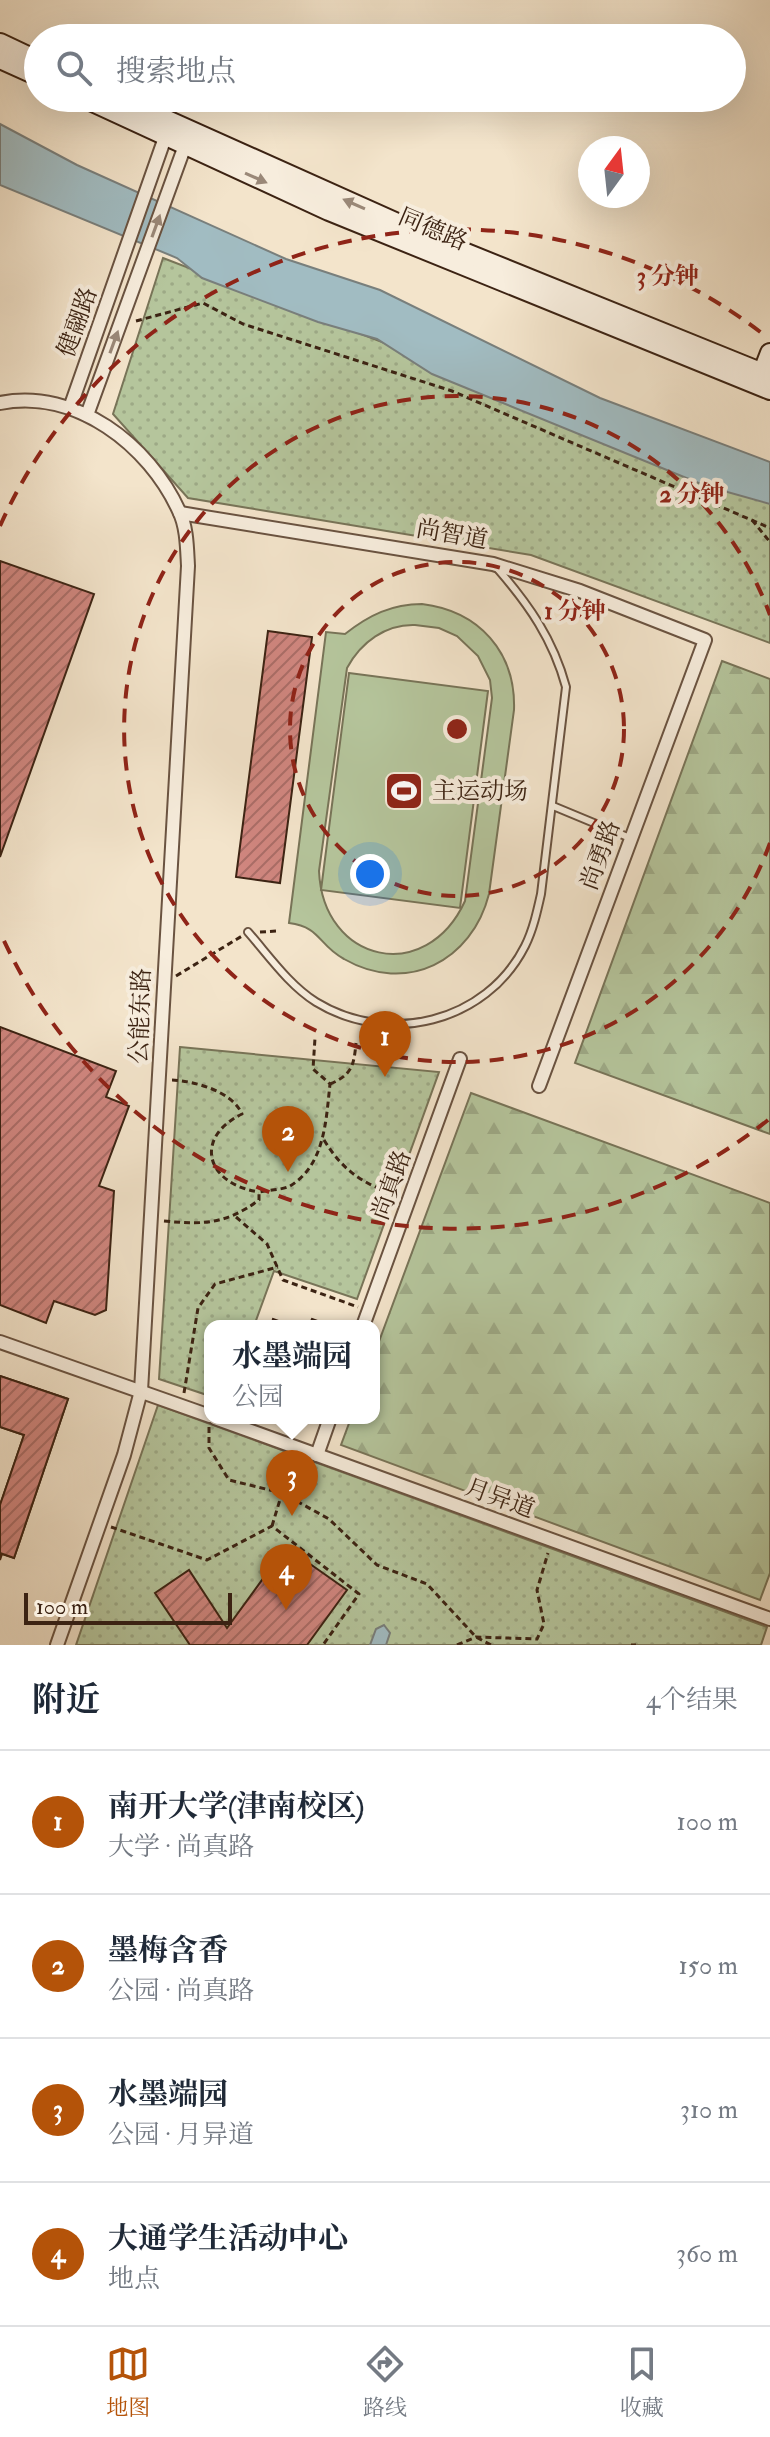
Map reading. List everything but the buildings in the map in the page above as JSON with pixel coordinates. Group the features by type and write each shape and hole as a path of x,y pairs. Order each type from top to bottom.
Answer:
{"main road":[{"path":"0,43 24,54"},
{"path":"0,59 24,70"},
{"name":"同德路","path":"121,112 444,244 765,381"},
{"name":"同德路","path":"140,112 168,130"},
{"path":"765,381 770,353"}],"street":[{"name":"健翮路","path":"70,408 168,130"},
{"name":"健翮路","path":"87,415 187,139"},
{"name":"公能东路","path":"0,403 13,401 70,408 105,424 151,464 180,513 188,566 141,1391 124,1455 57,1645"},
{"name":"尚智道","path":"180,513 493,564 580,591 705,640"},
{"name":"尚勇路","path":"539,1086 705,640"},
{"name":"尚真路","path":"365,1320 460,1059"},
{"name":"月异道","path":"0,1342 204,1414"},
{"name":"月异道","path":"231,1424 770,1619"},
{"path":"317,1455 328,1424"}],"lane":[{"path":"248,932 293,984 313,1000 334,1012 380,1026 419,1022 457,1012 481,999 514,965 535,922 553,806 566,687 559,659 532,608 493,564"},
{"path":"553,806 630,838"},
{"path":"378,1046 380,1026"}],"path":[{"path":"120,326 203,303 243,324 452,391 770,528"},
{"path":"750,518 770,542"},
{"path":"163,984 248,932 278,931"},
{"path":"315,1038 313,1069 330,1084"},
{"path":"330,1084 346,1078 354,1065 356,1043"},
{"path":"160,1079 188,1081 218,1092 239,1108 242,1114 227,1121 216,1135 213,1165 230,1184 259,1192 288,1187 307,1171 324,1140 330,1084"},
{"path":"324,1140 333,1155 366,1185 409,1198"},
{"path":"151,1219 199,1225 236,1217 259,1200 259,1192"},
{"path":"236,1217 267,1244 283,1280 369,1311"},
{"path":"183,1406 188,1353 198,1308 215,1284 278,1267"},
{"path":"211,1424 209,1448 229,1480 282,1493 329,1519 377,1565 427,1584 476,1637 491,1645"},
{"path":"100,1523 207,1560 272,1526 282,1493"},
{"path":"272,1526 359,1594 323,1645"},
{"path":"457,1645 476,1637 537,1639 544,1624 537,1590 552,1540"}],"green space":[{"path":"163,258 770,491 770,643 531,555 188,498 113,414"},
{"name":"主运动场","path":"422,604 461,615 490,638 508,670 514,710 489,894 480,918 452,954 434,965 413,972 391,973 368,969 344,959 314,932 289,923 326,632 345,634 381,612","holes":["404,625 439,628 457,636 478,656 490,680 492,698 465,901 448,928 426,945 403,953 379,952 357,943 338,926 325,902 319,871 347,668 359,650 384,631"]},
{"path":"722,661 770,679 770,1134 575,1063"},
{"name":"主运动场","path":"349,673 488,691 460,908 321,890"},
{"path":"180,1047 439,1072 357,1299 274,1271 256,1320 204,1320 204,1394 159,1379"},
{"path":"471,1093 770,1203 770,1573 760,1600 341,1445 349,1424 380,1424 380,1339"},
{"path":"158,1405 767,1627 761,1645 76,1645"}],"water":[{"path":"0,124 77,165 286,259 380,290 600,398 770,462 770,504 706,486 432,374 377,339 318,322 202,278 177,258 0,185"},
{"path":"384,1625 390,1633 386,1645 370,1645 376,1629"}],"place":[{"name":"主运动场","path":"404,791"},
{"name":"南开大学(津南校区)","path":"385,1077"},
{"name":"墨梅含香","path":"288,1172"},
{"name":"水墨端园","path":"292,1516"},
{"name":"大通学生活动中心","path":"286,1610"}]}
